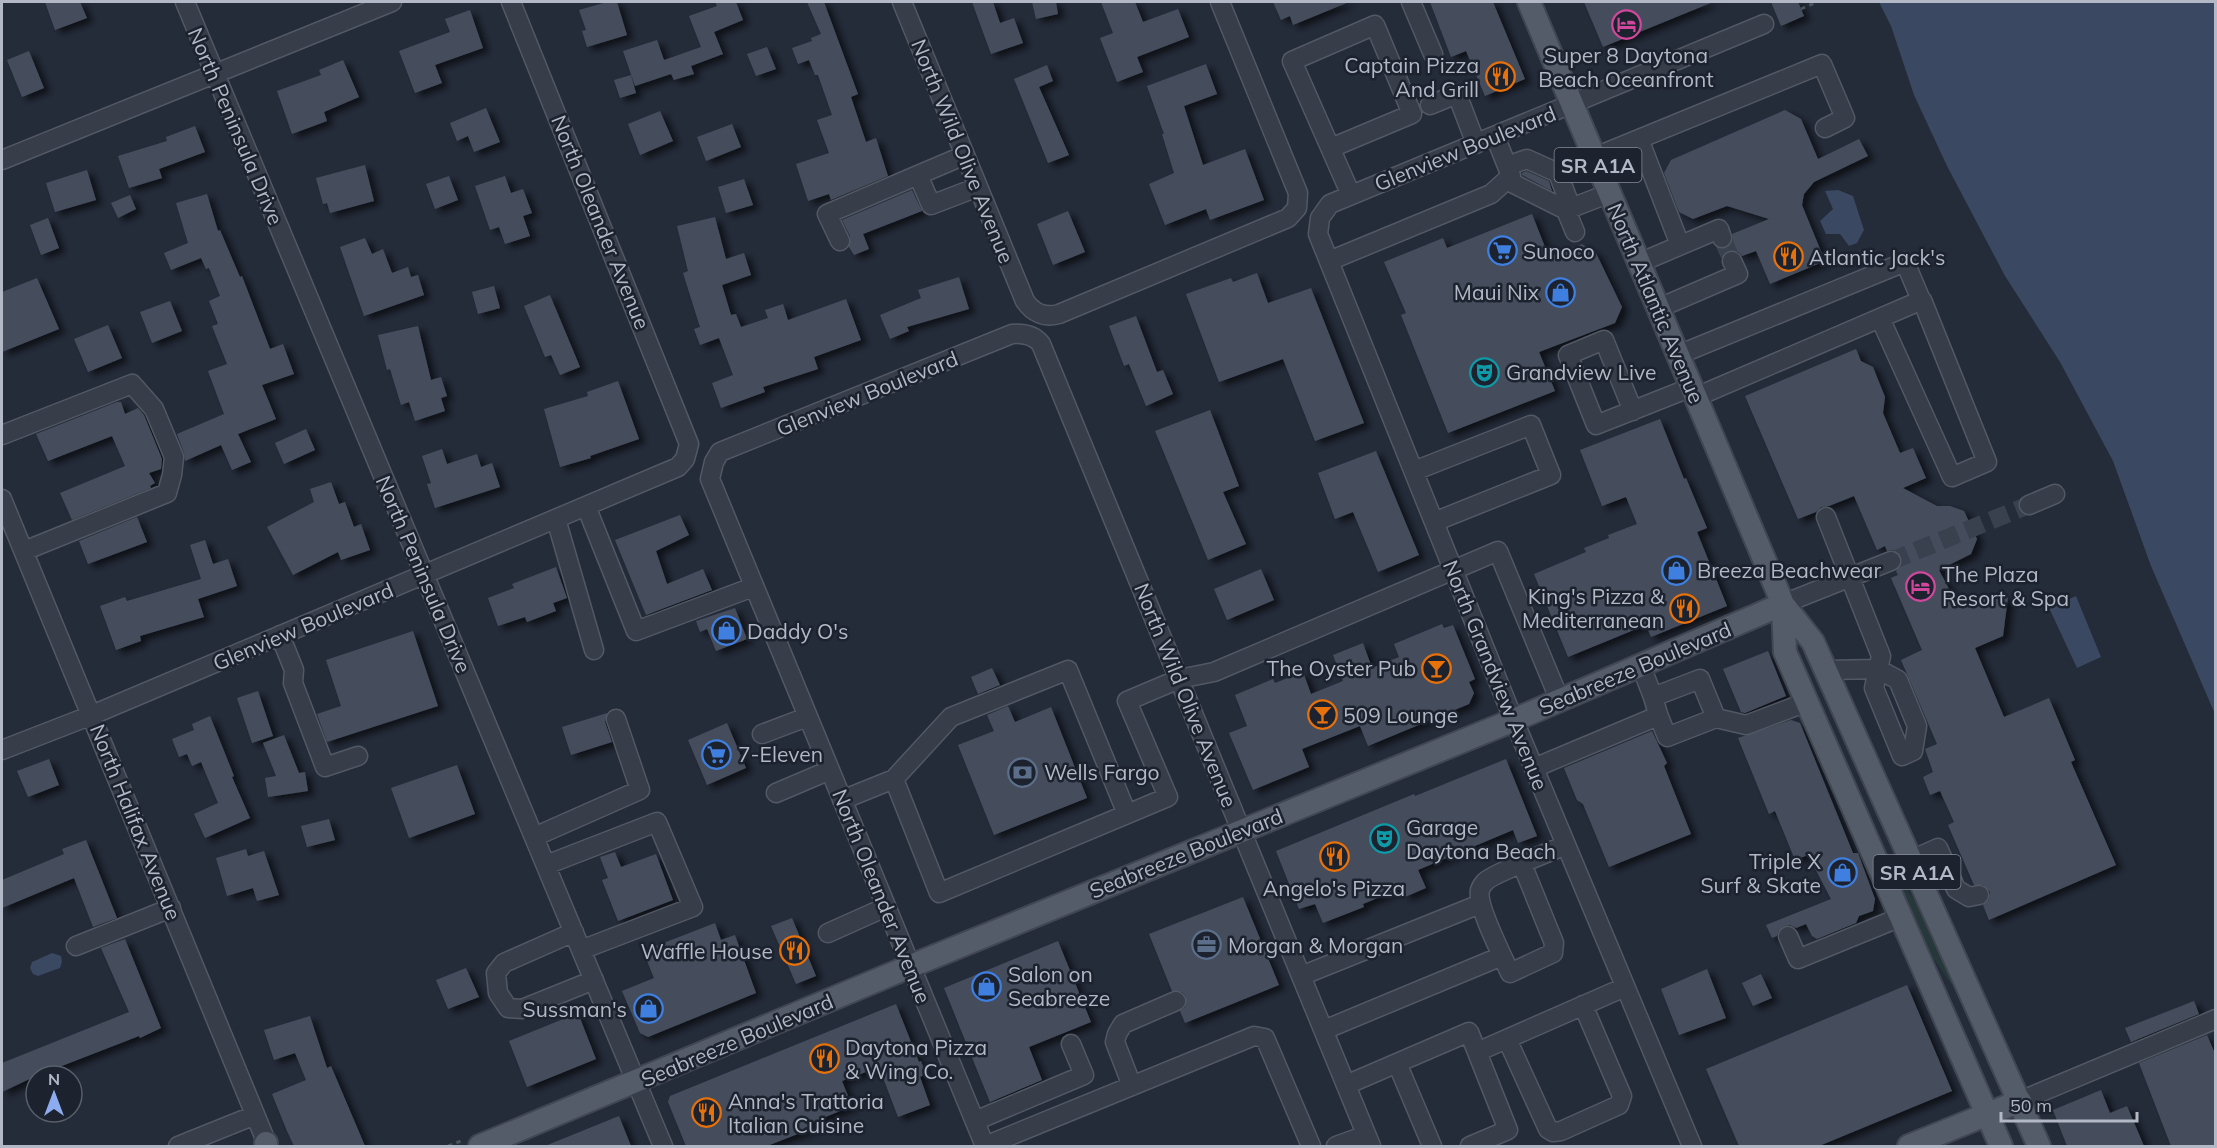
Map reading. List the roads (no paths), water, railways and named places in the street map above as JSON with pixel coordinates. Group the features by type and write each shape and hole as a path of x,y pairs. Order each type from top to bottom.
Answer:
{"main road":[{"name":"North Atlantic Avenue","path":"1529,2 1783,604 1813,642 2039,1146"},
{"name":"North Atlantic Avenue","path":"1783,604 1785,652 2001,1146"},
{"name":"Seabreeze Boulevard","path":"480,1146 911,966 1514,720 1783,604"},
{"path":"1909,1146 1936,1141 2020,1101"}],"street":[{"name":"North Peninsula Drive","path":"185,2 663,1146"},
{"path":"2,160 392,2"},
{"name":"North Oleander Avenue","path":"511,2 689,444"},
{"name":"North Wild Olive Avenue","path":"902,2 1025,301 1034,311 1047,316 1059,314 1288,219 1297,208 1298,194 1220,2"},
{"path":"1412,2 1433,54"},
{"name":"Glenview Boulevard","path":"1318,234 1320,219 1330,204 1764,24"},
{"path":"1331,148 1412,114 1375,26 1292,61 1351,195"},
{"path":"1595,157 1822,64 1845,118 1825,128"},
{"path":"1430,105 1457,94 1476,144"},
{"path":"1495,136 1507,173 1568,209"},
{"path":"1639,139 1680,245"},
{"path":"840,241 827,214 965,155"},
{"path":"1329,261 1491,194 1507,173 1527,159 1558,173 1575,232"},
{"path":"918,176 931,205 978,187"},
{"path":"1568,209 1610,193"},
{"path":"1639,263 1719,229 1722,238"},
{"name":"North Grandview Avenue","path":"1318,234 1514,720 1692,1146"},
{"path":"1659,308 1738,274 1732,261"},
{"path":"1678,355 1905,262 1987,462 1952,477 1880,318"},
{"path":"1633,411 1604,340 1568,355 1596,425 1633,411 1737,380 1921,300"},
{"name":"Glenview Boulevard","path":"710,479 714,462 720,452 1012,334 1029,336 1041,344"},
{"name":"North Wild Olive Avenue","path":"1041,344 1369,1141"},
{"path":"2,435 132,384 154,409 174,457 167,493 24,552"},
{"path":"1414,471 1531,425 1551,475 1434,522"},
{"name":"Glenview Boulevard","path":"2,750 92,715 678,468 685,459 689,444"},
{"name":"North Oleander Avenue","path":"710,479 985,1146"},
{"path":"2029,505 2055,494"},
{"name":"North Halifax Avenue","path":"2,501 267,1145"},
{"path":"586,506 636,631 753,587"},
{"path":"1826,517 1881,656 1878,669 1826,670"},
{"path":"556,519 594,650"},
{"path":"894,778 939,893 1168,797 1127,700 1179,679 1214,672 1498,551 1560,700"},
{"name":"Seabreeze Boulevard","path":"1783,604 1892,561"},
{"path":"280,636 294,670 293,683 325,767 358,756"},
{"path":"1641,666 1667,737 1716,718 1746,725 1807,702"},
{"path":"842,801 894,778 951,717 1068,670 1127,814"},
{"path":"1534,768 1648,720 1656,705 1701,679 1716,718"},
{"path":"762,734 807,717"},
{"path":"534,837 640,790 616,719"},
{"path":"776,793 830,770"},
{"path":"546,865 657,822 693,907 581,950"},
{"path":"1522,864 1555,950 1510,973 1480,904 1480,891 1485,881 1522,864 1566,845"},
{"path":"1911,860 1940,847 1956,889 1969,897 1978,895"},
{"path":"1301,976 1480,904"},
{"path":"828,933 886,907"},
{"path":"76,946 171,908"},
{"path":"1788,936 1798,959 1901,917"},
{"path":"574,932 504,963 496,973 498,993 508,1008 522,1010 594,980"},
{"path":"1324,1030 1502,956"},
{"path":"1477,1052 1626,987"},
{"path":"1132,1086 1115,1042 1117,1034 1123,1024 1176,1001"},
{"path":"1507,1039 1548,1129 1553,1132 1619,1105 1622,1096 1583,1005"},
{"path":"2020,1101 2216,1019"},
{"path":"1346,1085 1469,1032 1508,1130 1504,1140 1470,1146"},
{"path":"985,1146 1254,1036 1265,1038 1310,1144"},
{"path":"975,1121 1084,1075 1071,1044"},
{"path":"1397,1063 1432,1146"},
{"path":"178,1146 255,1115"},
{"path":"1336,1146 1369,1141"}],"water":[{"path":"1879,2 2215,2 2215,714 2151,566 2113,461 2060,362 2005,276 1947,166 1914,95 1891,26"},
{"path":"1838,190 1853,196 1864,230 1857,243 1849,246 1840,234 1826,234 1820,221 1833,209 1825,191"},
{"path":"2076,596 2101,657 2077,668 2049,608"},
{"path":"52,953 61,956 60,968 38,976 33,974 30,968 32,962"}],"tunnel":[{"path":"1722,238 1732,261"},
{"path":"1891,561 2029,505"}],"place":[{"name":"Super 8 Daytona Beach Oceanfront","path":"1626,24"},
{"name":"Captain Pizza And Grill","path":"1500,77"},
{"name":"Sunoco","path":"1502,251"},
{"name":"Atlantic Jack's","path":"1788,257"},
{"name":"Maui Nix","path":"1560,292"},
{"name":"Grandview Live","path":"1485,372"},
{"name":"Breeza Beachwear","path":"1676,570"},
{"name":"The Plaza Resort & Spa","path":"1921,586"},
{"name":"King's Pizza & Mediterranean","path":"1685,608"},
{"name":"Daddy O's","path":"726,631"},
{"name":"The Oyster Pub","path":"1437,668"},
{"name":"509 Lounge","path":"1322,715"},
{"name":"7-Eleven","path":"717,754"},
{"name":"Wells Fargo","path":"1023,772"},
{"name":"Garage Daytona Beach","path":"1385,839"},
{"name":"Angelo's Pizza","path":"1334,857"},
{"name":"Triple X Surf & Skate","path":"1842,873"},
{"name":"Morgan & Morgan","path":"1207,945"},
{"name":"Waffle House","path":"794,951"},
{"name":"Salon on Seabreeze","path":"987,986"},
{"name":"Sussman's","path":"648,1009"},
{"name":"Daytona Pizza & Wing Co.","path":"824,1059"},
{"name":"Anna's Trattoria Italian Cuisine","path":"707,1113"}]}
